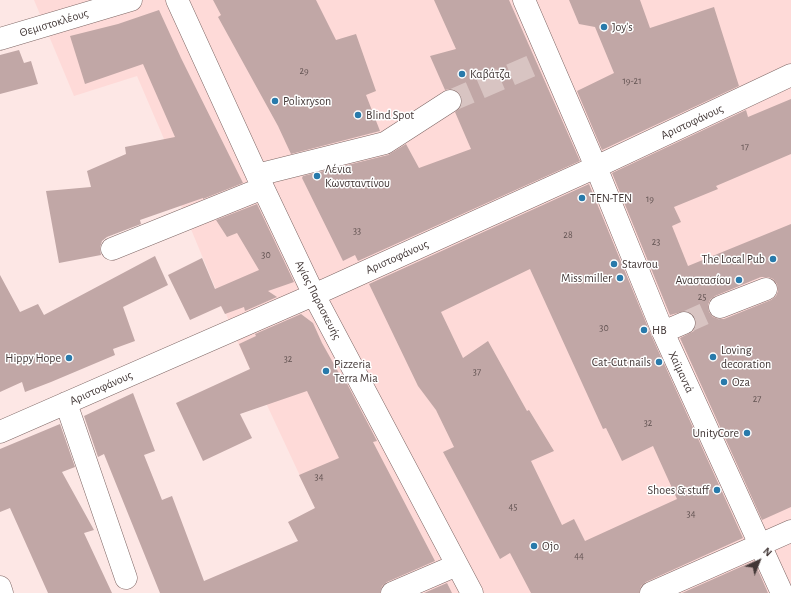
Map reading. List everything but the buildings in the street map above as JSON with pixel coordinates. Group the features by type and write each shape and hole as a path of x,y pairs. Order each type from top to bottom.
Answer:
{"street":[{"name":"Θεμιστοκλέους","path":"0,39 131,0"},
{"name":"Αγίας Παρασκευής","path":"177,0 314,295 472,593"},
{"name":"Χαϊμαντά","path":"524,0 544,61 596,167 663,332 782,593"},
{"name":"Αριστοφάνους","path":"0,432 314,295 596,167 791,75"},
{"path":"112,249 260,181 385,143 450,101"},
{"path":"720,307 766,289"},
{"path":"663,332 684,323"},
{"path":"66,403 126,578"},
{"path":"651,593 791,531"},
{"path":"392,593 456,565"},
{"path":"0,587 2,593"}],"shaded area":[{"path":"34,0 791,0 791,593 356,593 238,343 181,205 164,139 137,76 74,96"}],"tunnel":[{"path":"450,101 538,63"},
{"path":"684,323 720,307"}],"place":[{"name":"Joy's","path":"604,27"},
{"name":"Καβάτζα","path":"462,74"},
{"name":"Polixryson","path":"275,101"},
{"name":"Blind Spot","path":"358,115"},
{"name":"Λένια Κωνσταντίνου","path":"317,176"},
{"name":"ΤΕΝ-ΤΕΝ","path":"582,198"},
{"name":"The Local Pub","path":"773,259"},
{"name":"Stavrou","path":"614,264"},
{"name":"Miss miller","path":"620,278"},
{"name":"Αναστασίου","path":"739,280"},
{"name":"HB","path":"644,330"},
{"name":"Loving decoration","path":"713,357"},
{"name":"Hippy Hope","path":"69,358"},
{"name":"Cat-Cut nails","path":"659,362"},
{"name":"Pizzeria Terra Mia","path":"326,371"},
{"name":"Oza","path":"724,382"},
{"name":"UnityCore","path":"747,433"},
{"name":"Shoes & stuff","path":"717,490"},
{"name":"Ojo","path":"534,546"}]}
